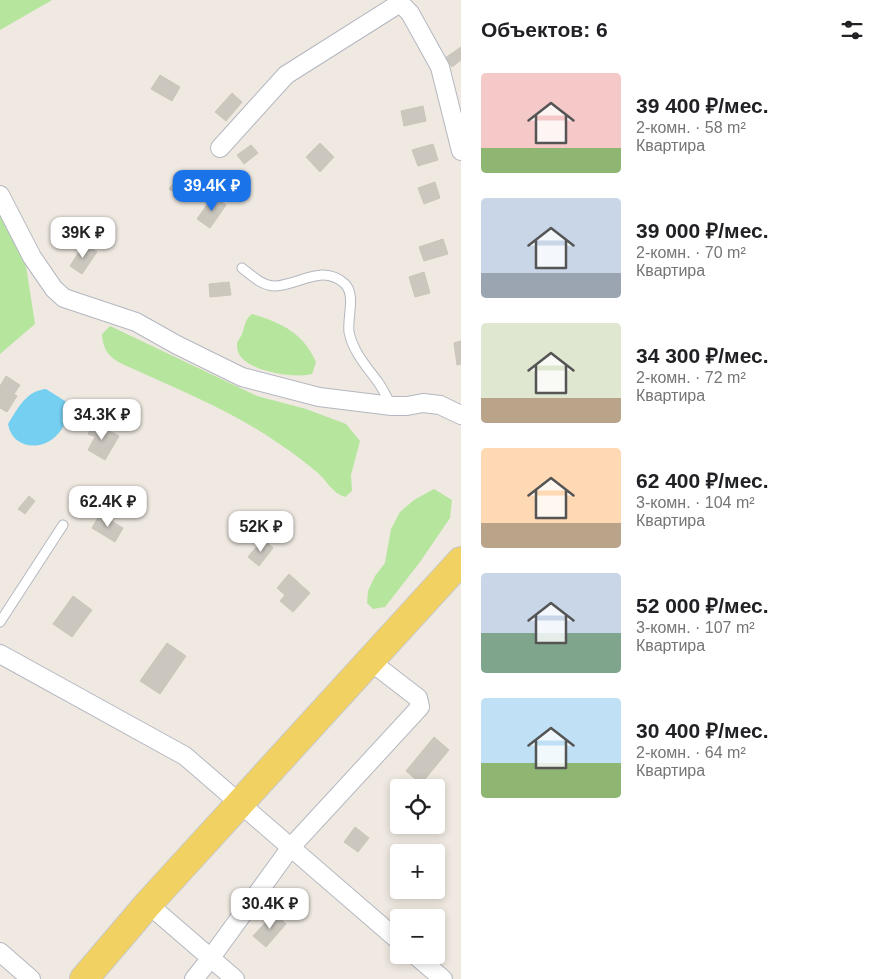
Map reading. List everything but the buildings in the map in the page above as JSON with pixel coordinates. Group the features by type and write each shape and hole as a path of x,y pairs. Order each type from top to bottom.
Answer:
{"main road":[{"path":"84,979 148,904 461,561"}],"street":[{"path":"220,148 286,75 398,2 410,13 440,67 461,151"},
{"path":"0,195 32,257 54,289 64,298 136,322 177,345 242,377 319,397 392,406 423,403 440,406 461,415"},
{"path":"0,654 185,756 390,933"},
{"path":"194,979 291,847 420,707 418,698 370,661"},
{"path":"148,904 235,979"},
{"path":"0,952 31,979"},
{"path":"426,964 443,979"}],"lane":[{"path":"242,268 259,282 274,286 325,274 337,278 346,285 350,299 349,333 352,341 358,356 379,384 392,406"},
{"path":"0,622 64,525"}],"green space":[{"path":"0,0 52,0 0,30"},
{"path":"0,211 26,266 35,324 0,354"},
{"path":"252,314 282,325 298,336 311,352 316,362 312,374 280,374 255,367 245,361 239,354 237,344 247,320"},
{"path":"110,326 257,396 306,409 346,424 360,441 351,475 352,491 345,497 340,495 321,476 290,451 247,423 175,387 118,362 105,349 103,342 102,334"},
{"path":"434,489 452,500 450,518 420,562 385,607 373,609 367,603 368,591 375,576 385,563 391,529 400,512 414,500"}],"water":[{"path":"46,389 65,401 70,409 65,424 50,441 35,446 21,443 15,438 8,424 23,401 33,393"}]}
